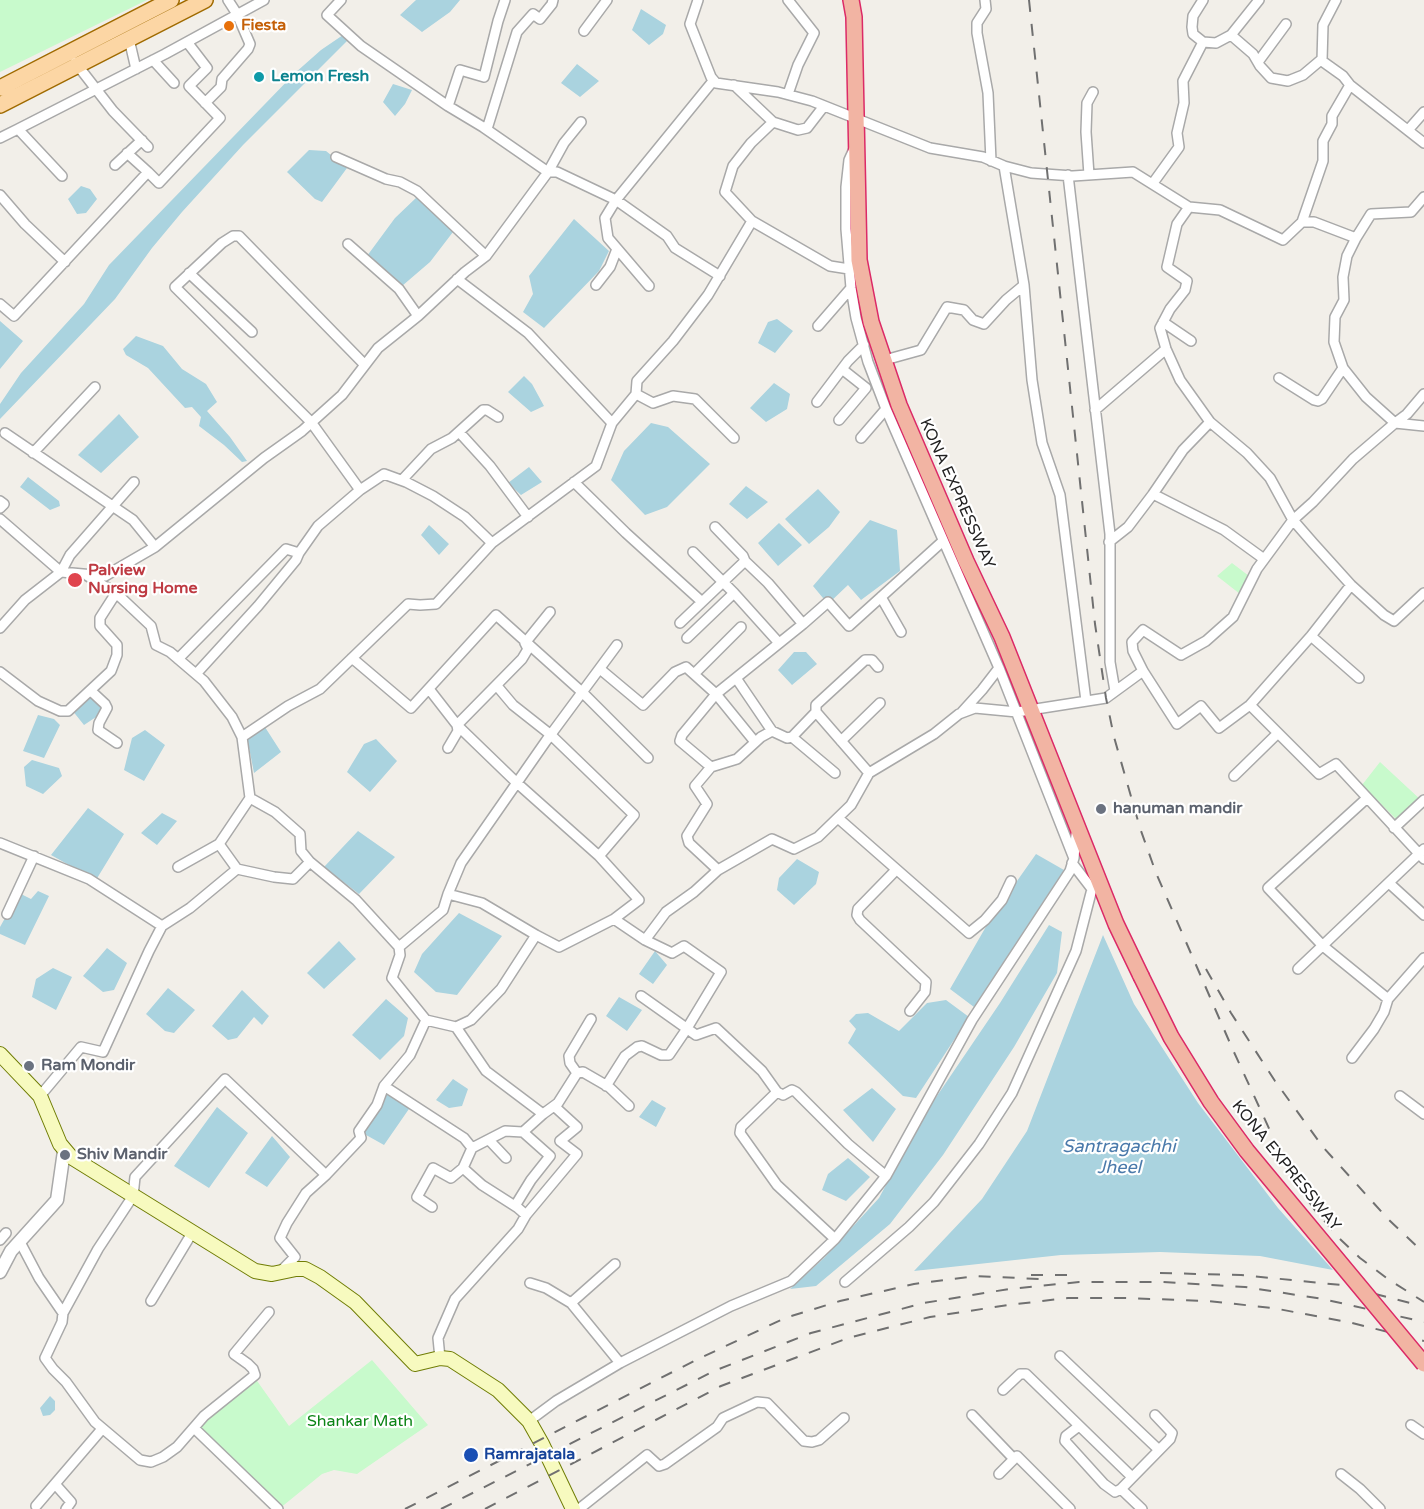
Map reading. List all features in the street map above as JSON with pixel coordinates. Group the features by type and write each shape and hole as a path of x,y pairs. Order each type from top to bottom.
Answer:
{"highway":[{"name":"KONA EXPRESSWAY","path":"851,0 854,17 869,261 880,317 892,358 1029,710 1116,924 1171,1037 1211,1102 1247,1151 1424,1365"},
{"name":"KONA EXPRESSWAY","path":"860,0 860,120 856,142 859,260 871,322 899,405 966,561 1002,637 1029,710 1125,924 1141,976"}],"main road":[{"path":"0,105 171,0"},
{"path":"0,88 129,39 205,0"},
{"path":"0,1054 40,1096 64,1151 71,1157 255,1270 263,1273 279,1273 305,1269 320,1277 355,1302 415,1364 440,1358 455,1361 498,1390 529,1421 573,1509"}],"street":[{"path":"205,103 221,87 222,79 250,44 228,0"},
{"path":"0,138 136,69 264,0"},
{"path":"341,0 327,15 362,46 447,106 487,129 548,172 557,172 616,200 667,236 675,248 720,276"},
{"path":"447,106 460,70 484,77 505,0"},
{"path":"487,129 517,32 533,14 540,19 553,0"},
{"path":"584,31 607,0"},
{"path":"698,0 690,24 713,81"},
{"path":"788,0 814,33 798,65 788,94"},
{"path":"985,0 986,9 977,23 977,33 988,93 991,161"},
{"path":"1203,0 1193,16 1192,34 1203,42 1216,43 1231,35 1259,0"},
{"path":"1336,0 1323,26 1322,61 1424,143"},
{"path":"1258,62 1286,24"},
{"path":"1231,35 1252,54 1272,78 1288,81 1303,75 1322,59"},
{"path":"129,39 136,69"},
{"path":"127,153 159,183 220,118 189,86 207,68 187,42"},
{"path":"1153,183 1179,147 1177,133 1184,103 1183,81 1203,42"},
{"path":"74,59 113,111 145,143 127,153 115,165"},
{"path":"153,60 174,83"},
{"path":"713,81 788,94 930,148 983,157 1004,166 1031,173 1068,176 1133,172 1189,207 1200,210 1220,210 1282,240 1302,222 1323,161 1323,141 1332,124 1332,116 1350,85"},
{"path":"649,286 608,238 605,218 616,200 713,81"},
{"path":"734,85 773,122 798,130 807,128 824,106"},
{"path":"1089,175 1086,132 1087,103 1093,92"},
{"path":"1409,129 1424,112"},
{"path":"0,519 61,572 105,576 155,547 231,484 311,423 342,395 378,348 486,256 548,172 564,143 580,122"},
{"path":"773,122 751,143 733,166 725,192 752,221 830,266 849,269"},
{"path":"18,129 62,176"},
{"path":"845,1282 909,1227 934,1202 980,1144 1012,1093 1076,951 1092,889 1073,861 1029,710 999,668 886,409 864,345 851,288 846,230 846,187 849,160 856,142"},
{"path":"336,157 417,191 486,256"},
{"path":"1004,166 1024,285 1032,380 1042,443 1060,495 1086,701"},
{"path":"0,304 14,316 148,172"},
{"path":"1068,176 1109,542 1110,662 1115,691"},
{"path":"0,195 25,224 65,262"},
{"path":"1424,197 1411,212 1371,214 1356,238 1347,256 1343,277 1344,300 1335,317 1334,342 1343,368 1366,397 1395,423 1424,426"},
{"path":"1189,207 1177,224 1167,267 1187,281 1185,290 1160,328 1166,349 1180,380 1210,422 1247,453 1270,478 1293,520 1351,585 1384,615 1394,621 1424,593"},
{"path":"242,737 288,706 320,689 408,604 436,604 492,543 596,465 612,423 636,394 637,381 673,341 708,295 752,221"},
{"path":"1302,222 1314,222 1356,238"},
{"path":"360,490 311,423 175,287 222,243 233,236 239,236 365,365"},
{"path":"348,244 399,289 418,316"},
{"path":"596,285 610,267 617,249"},
{"path":"189,273 252,332"},
{"path":"457,279 528,333 612,423"},
{"path":"892,358 921,350 947,307 964,310 973,320 984,324 1006,300 1024,285"},
{"path":"818,326 851,288"},
{"path":"1163,322 1191,341"},
{"path":"817,402 864,345"},
{"path":"1095,410 1166,349"},
{"path":"1279,378 1318,401 1322,399 1343,368"},
{"path":"839,420 866,388 842,369"},
{"path":"33,453 95,387"},
{"path":"636,394 653,403 673,396 695,399 734,438"},
{"path":"1351,585 1311,636 1250,705 1219,728 1201,706 1178,724 1143,671 1133,651 1132,642 1143,630 1181,655 1206,641 1233,617 1257,569 1293,520 1353,459 1407,414 1424,394"},
{"path":"861,438 886,409"},
{"path":"402,480 431,449 459,432 483,410 498,417"},
{"path":"1109,542 1128,527 1183,450 1210,422"},
{"path":"459,432 494,471 528,517"},
{"path":"5,433 133,520 155,547"},
{"path":"196,674 296,560 318,526 360,490 384,474 402,480 433,496 465,517 492,543"},
{"path":"0,628 25,600 61,572 70,555 134,482"},
{"path":"574,482 702,601"},
{"path":"1153,494 1224,530 1264,559"},
{"path":"0,501 4,504 0,508"},
{"path":"715,527 803,624"},
{"path":"711,767 680,741 682,735 716,694 828,602 849,626 943,541"},
{"path":"178,659 286,549 299,553"},
{"path":"693,552 734,592 779,643"},
{"path":"680,623 745,561"},
{"path":"83,574 116,593 151,626 156,645 178,659 204,681 232,717 242,737 250,798 219,844 178,867"},
{"path":"687,638 734,592"},
{"path":"0,672 38,700 60,711 68,711 111,671 117,656 117,645 100,627 100,618 116,593"},
{"path":"881,597 901,632"},
{"path":"525,643 550,612"},
{"path":"352,658 411,708 496,615 583,693 648,759"},
{"path":"694,674 741,627"},
{"path":"1311,636 1359,678"},
{"path":"457,725 522,659 528,649 525,643"},
{"path":"399,947 443,910 447,894 461,863 617,645"},
{"path":"869,773 816,712 816,705 865,660 872,660 878,667"},
{"path":"600,669 643,705 675,672 686,667 716,694 755,742"},
{"path":"645,940 666,912 694,892 718,870 772,839 794,849 818,837 851,805 869,773 934,734 959,714 999,668"},
{"path":"959,714 975,708 1029,710 1106,698 1143,671"},
{"path":"736,678 772,731 787,738 792,736 816,712"},
{"path":"496,686 513,705 551,735 634,815 599,856"},
{"path":"429,689 457,725 517,783 599,856 639,900 614,919 559,947 482,903 447,894"},
{"path":"91,691 107,708 98,730 117,742"},
{"path":"841,741 880,703"},
{"path":"1250,705 1319,774 1336,764 1394,828 1422,854 1298,969"},
{"path":"448,748 458,731 457,725"},
{"path":"718,870 689,843 687,836 707,804 695,786 711,767 737,759 755,742 772,731"},
{"path":"1234,776 1278,733"},
{"path":"792,736 835,773"},
{"path":"250,798 275,812 300,834 301,851 310,862 356,900 399,947 400,954 392,978 426,1020 456,1027 471,1020 501,989 536,935"},
{"path":"1366,798 1268,888 1323,946 1388,999"},
{"path":"1394,828 1424,800"},
{"path":"838,818 969,933 985,920 1002,900 1011,881"},
{"path":"529,1421 556,1401 620,1363 731,1306 791,1281 835,1239 886,1176 972,1020 1070,871 1076,826"},
{"path":"0,843 89,879 162,926"},
{"path":"219,844 237,869 274,877 293,879 310,862"},
{"path":"7,914 34,856"},
{"path":"40,1096 81,1047 103,1052 162,926 190,908 237,869"},
{"path":"896,870 858,909 857,915 926,982 925,992 910,1011"},
{"path":"1389,883 1424,915"},
{"path":"606,1086 625,1056 637,1047 642,1046 661,1055 669,1055 721,972 684,946 672,953 645,940 614,919"},
{"path":"1352,1058 1374,1029 1384,1012 1388,999 1423,962"},
{"path":"641,996 696,1035 716,1028 762,1071 777,1092 783,1095 792,1090 796,1092 848,1144 886,1176"},
{"path":"577,1073 570,1063 569,1056 591,1019"},
{"path":"279,1273 295,1257 280,1238 287,1223 306,1193 361,1138 359,1131 377,1105 384,1086 411,1055 426,1020"},
{"path":"456,1027 486,1071 543,1114"},
{"path":"523,1132 558,1103 577,1073 583,1072 606,1086 629,1106"},
{"path":"269,1312 234,1354 253,1369 255,1375 204,1416 177,1446 163,1457 151,1462 140,1460 102,1429 45,1358 62,1322 63,1313 98,1249 133,1196 135,1177 225,1079 326,1175"},
{"path":"384,1086 464,1138 472,1148"},
{"path":"777,1092 741,1127 740,1133 777,1185 835,1239"},
{"path":"1400,1096 1424,1114"},
{"path":"440,1358 438,1338 455,1299 518,1229 526,1215 577,1154 560,1141 577,1127 554,1106"},
{"path":"432,1207 417,1197 433,1168 451,1178 463,1168 472,1148 505,1131 523,1132 550,1156 531,1180 515,1206"},
{"path":"489,1140 506,1158"},
{"path":"0,1272 11,1251 57,1200 64,1151"},
{"path":"463,1168 482,1185 526,1215"},
{"path":"151,1301 192,1233"},
{"path":"20,1242 39,1278 63,1313"},
{"path":"571,1303 615,1264"},
{"path":"530,1283 546,1288 571,1303 620,1363"},
{"path":"1060,1356 1159,1450"},
{"path":"1003,1390 1020,1374 1026,1374 1132,1477"},
{"path":"579,1509 647,1455 659,1466 665,1464 717,1427 723,1418 757,1402 767,1403 804,1441 819,1440 844,1418"},
{"path":"972,1415 1014,1459"},
{"path":"1079,1426 1066,1436 1065,1441 1104,1484 1115,1492 1121,1489 1170,1438 1172,1433 1155,1415"},
{"path":"1411,1425 1424,1434"},
{"path":"194,1428 278,1509"},
{"path":"36,1506 102,1429"},
{"path":"999,1474 1017,1455 1070,1509"},
{"path":"1341,1474 1380,1509"},
{"path":"55,1484 71,1502 66,1509"},
{"path":"1121,1489 1142,1509"}],"green space":[{"path":"0,0 147,0 0,72"},
{"path":"1232,563 1249,576 1240,594 1217,576"},
{"path":"1380,762 1422,801 1400,823 1362,785"},
{"name":"Shankar Math","path":"372,1360 428,1425 357,1474 334,1470 322,1474 279,1509 195,1428 255,1378 289,1426"}],"water":[{"path":"416,0 460,0 450,12 422,32 400,15"},
{"path":"641,9 666,25 663,34 649,45 632,30"},
{"path":"343,35 348,40 243,145 152,248 115,299 0,419 0,404 21,373 84,304 109,265 295,73 321,50"},
{"path":"577,64 599,81 580,97 561,83"},
{"path":"393,84 412,90 405,104 395,116 383,102"},
{"path":"309,150 326,151 347,168 322,202 315,199 287,172"},
{"path":"81,186 90,189 97,199 86,213 77,214 68,199"},
{"path":"417,197 453,232 430,262 402,286 367,256 395,218"},
{"path":"574,219 609,251 599,271 544,328 523,312 533,294 529,276"},
{"path":"777,319 793,331 775,353 758,343 768,322"},
{"path":"0,321 23,341 0,369"},
{"path":"136,336 163,346 182,369 206,384 217,402 207,411 247,461 242,462 199,426 201,417 192,407 185,408 148,368 126,355 123,349"},
{"path":"524,376 532,384 544,406 531,412 508,392"},
{"path":"774,383 790,394 787,409 766,422 750,408"},
{"path":"119,414 139,437 101,473 78,455"},
{"path":"651,423 668,427 710,464 667,507 645,515 611,480 624,451"},
{"path":"529,467 542,482 521,495 508,483"},
{"path":"28,477 59,501 60,506 50,510 20,487"},
{"path":"746,486 768,502 747,519 729,504"},
{"path":"818,489 840,512 829,527 809,544 785,519"},
{"path":"870,520 897,530 900,571 861,600 848,585 828,604 813,586"},
{"path":"779,523 802,545 778,566 758,543"},
{"path":"429,525 449,544 439,555 421,535"},
{"path":"794,652 806,652 817,664 792,685 778,670"},
{"path":"90,693 101,704 102,713 84,725 72,710"},
{"path":"38,715 54,719 60,725 44,758 23,751"},
{"path":"263,724 281,752 254,773 247,737"},
{"path":"145,730 165,745 144,781 124,770 132,738"},
{"path":"376,739 397,761 370,792 347,772 364,744"},
{"path":"32,760 59,768 62,776 43,794 26,786 24,767"},
{"path":"88,808 124,834 96,880 51,855"},
{"path":"162,813 177,821 157,845 141,833"},
{"path":"358,831 395,857 359,894 324,867"},
{"path":"1036,854 1064,870 974,1007 950,989 991,918"},
{"path":"797,859 819,872 816,884 794,905 777,890 779,878"},
{"path":"38,891 49,896 25,945 0,934 0,927 19,893 31,899"},
{"path":"459,913 502,936 457,995 436,992 414,972 422,954"},
{"path":"1049,925 1062,932 1057,973 1014,1047 943,1155 890,1224 816,1286 790,1289 824,1258 879,1198 922,1118 1000,1003"},
{"name":"Santragachhi Jheel","path":"1103,935 1134,1004 1198,1103 1278,1208 1333,1270 1260,1256 1160,1252 1061,1255 914,1271 982,1199 1027,1131"},
{"path":"339,941 356,959 324,989 307,973"},
{"path":"107,948 127,963 114,990 103,992 83,976"},
{"path":"655,951 667,965 653,984 639,974"},
{"path":"53,968 72,977 56,1010 32,997 36,979"},
{"path":"168,988 195,1010 174,1033 165,1031 146,1014"},
{"path":"242,990 269,1016 262,1025 254,1017 237,1038 228,1040 212,1026"},
{"path":"619,997 642,1010 627,1031 606,1016"},
{"path":"386,999 408,1018 404,1036 380,1060 352,1035"},
{"path":"946,1000 969,1017 916,1098 903,1096 848,1043 856,1029 849,1021 856,1014 868,1013 899,1031 927,1003"},
{"path":"453,1079 468,1089 462,1106 449,1108 436,1100"},
{"path":"381,1087 411,1106 384,1145 359,1131 377,1105"},
{"path":"872,1088 896,1109 873,1142 843,1110"},
{"path":"652,1100 666,1108 656,1127 639,1117"},
{"path":"217,1107 248,1133 209,1188 174,1166"},
{"path":"272,1136 290,1157 267,1187 245,1173"},
{"path":"848,1158 870,1177 846,1201 822,1190 828,1174"},
{"path":"50,1396 55,1401 55,1410 50,1415 43,1416 40,1408"}],"railway":[{"path":"1029,0 1095,624 1114,737 1140,828 1156,873 1233,1050 1284,1161 1299,1187 1314,1209 1360,1258 1424,1302"},
{"path":"1206,969 1275,1081 1323,1147 1388,1219 1424,1253"},
{"path":"1160,1273 1241,1275 1341,1285 1418,1305"},
{"path":"1031,1275 1073,1275"},
{"path":"405,1509 694,1361 785,1318 840,1301 914,1284 976,1276 1039,1279"},
{"path":"441,1509 714,1371 811,1333 924,1303 1009,1289 1079,1282 1163,1282 1245,1287 1323,1299 1424,1322"},
{"path":"485,1509 721,1386 848,1338 930,1317 1068,1298 1207,1301 1273,1308 1352,1323 1424,1341"}],"place":[{"name":"Fiesta","path":"229,26"},
{"name":"Lemon Fresh","path":"259,77"},
{"name":"Palview Nursing Home","path":"75,580"},
{"name":"hanuman mandir","path":"1101,809"},
{"name":"Ram Mondir","path":"29,1066"},
{"name":"Shiv Mandir","path":"65,1155"},
{"name":"Ramrajatala","path":"471,1455"}]}
